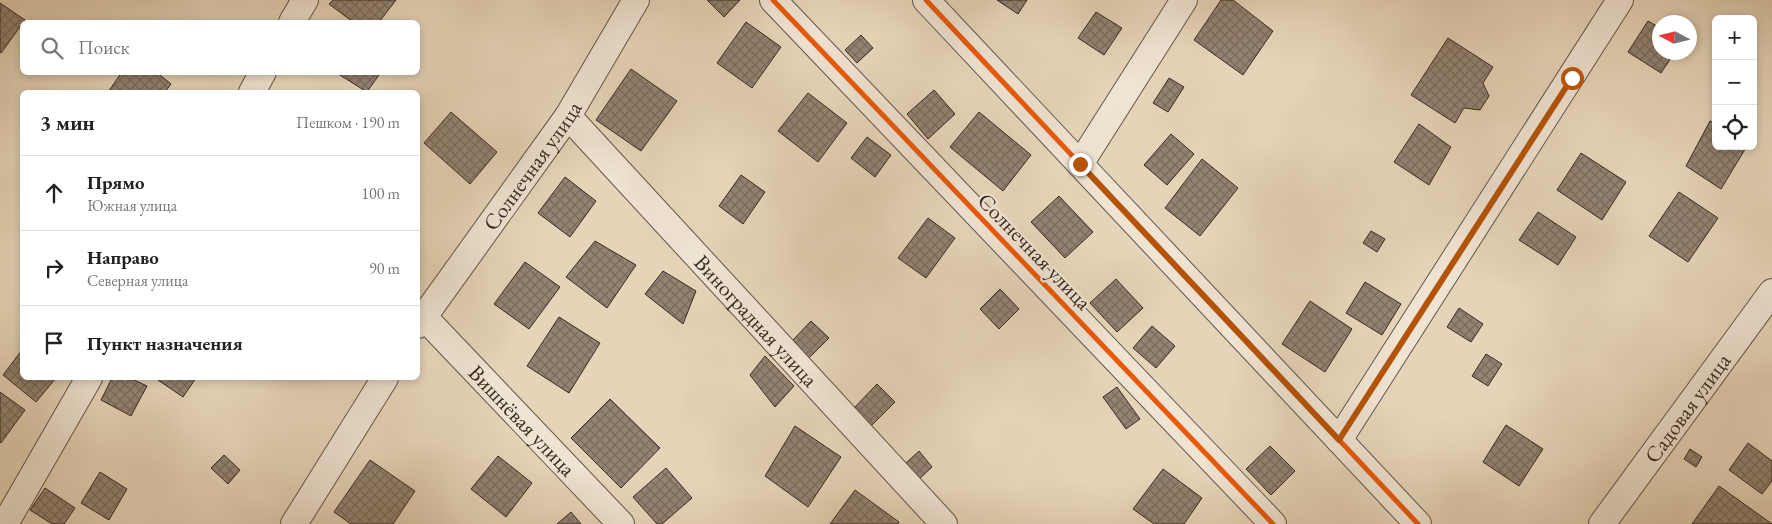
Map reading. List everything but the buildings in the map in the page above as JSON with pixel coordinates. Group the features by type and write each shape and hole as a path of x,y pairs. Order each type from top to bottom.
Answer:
{"street":[{"path":"293,20 305,0"},
{"name":"Солнечная улица","path":"420,320 568,116 636,0"},
{"name":"Солнечная улица","path":"773,0 1273,524"},
{"path":"926,0 1418,524"},
{"path":"1080,164 1184,0"},
{"path":"1339,440 1620,0"},
{"path":"253,90 261,75"},
{"name":"Виноградная улица","path":"568,116 944,524"},
{"name":"Садовая улица","path":"1605,523 1772,292"},
{"name":"Вишнёвая улица","path":"420,320 621,524"},
{"path":"5,524 88,380"},
{"path":"298,522 384,380"}],"cycle path":[{"path":"773,0 1273,524"},
{"path":"926,0 1418,524"}],"route":[{"path":"1080,164 1339,440 1572,78"}]}
